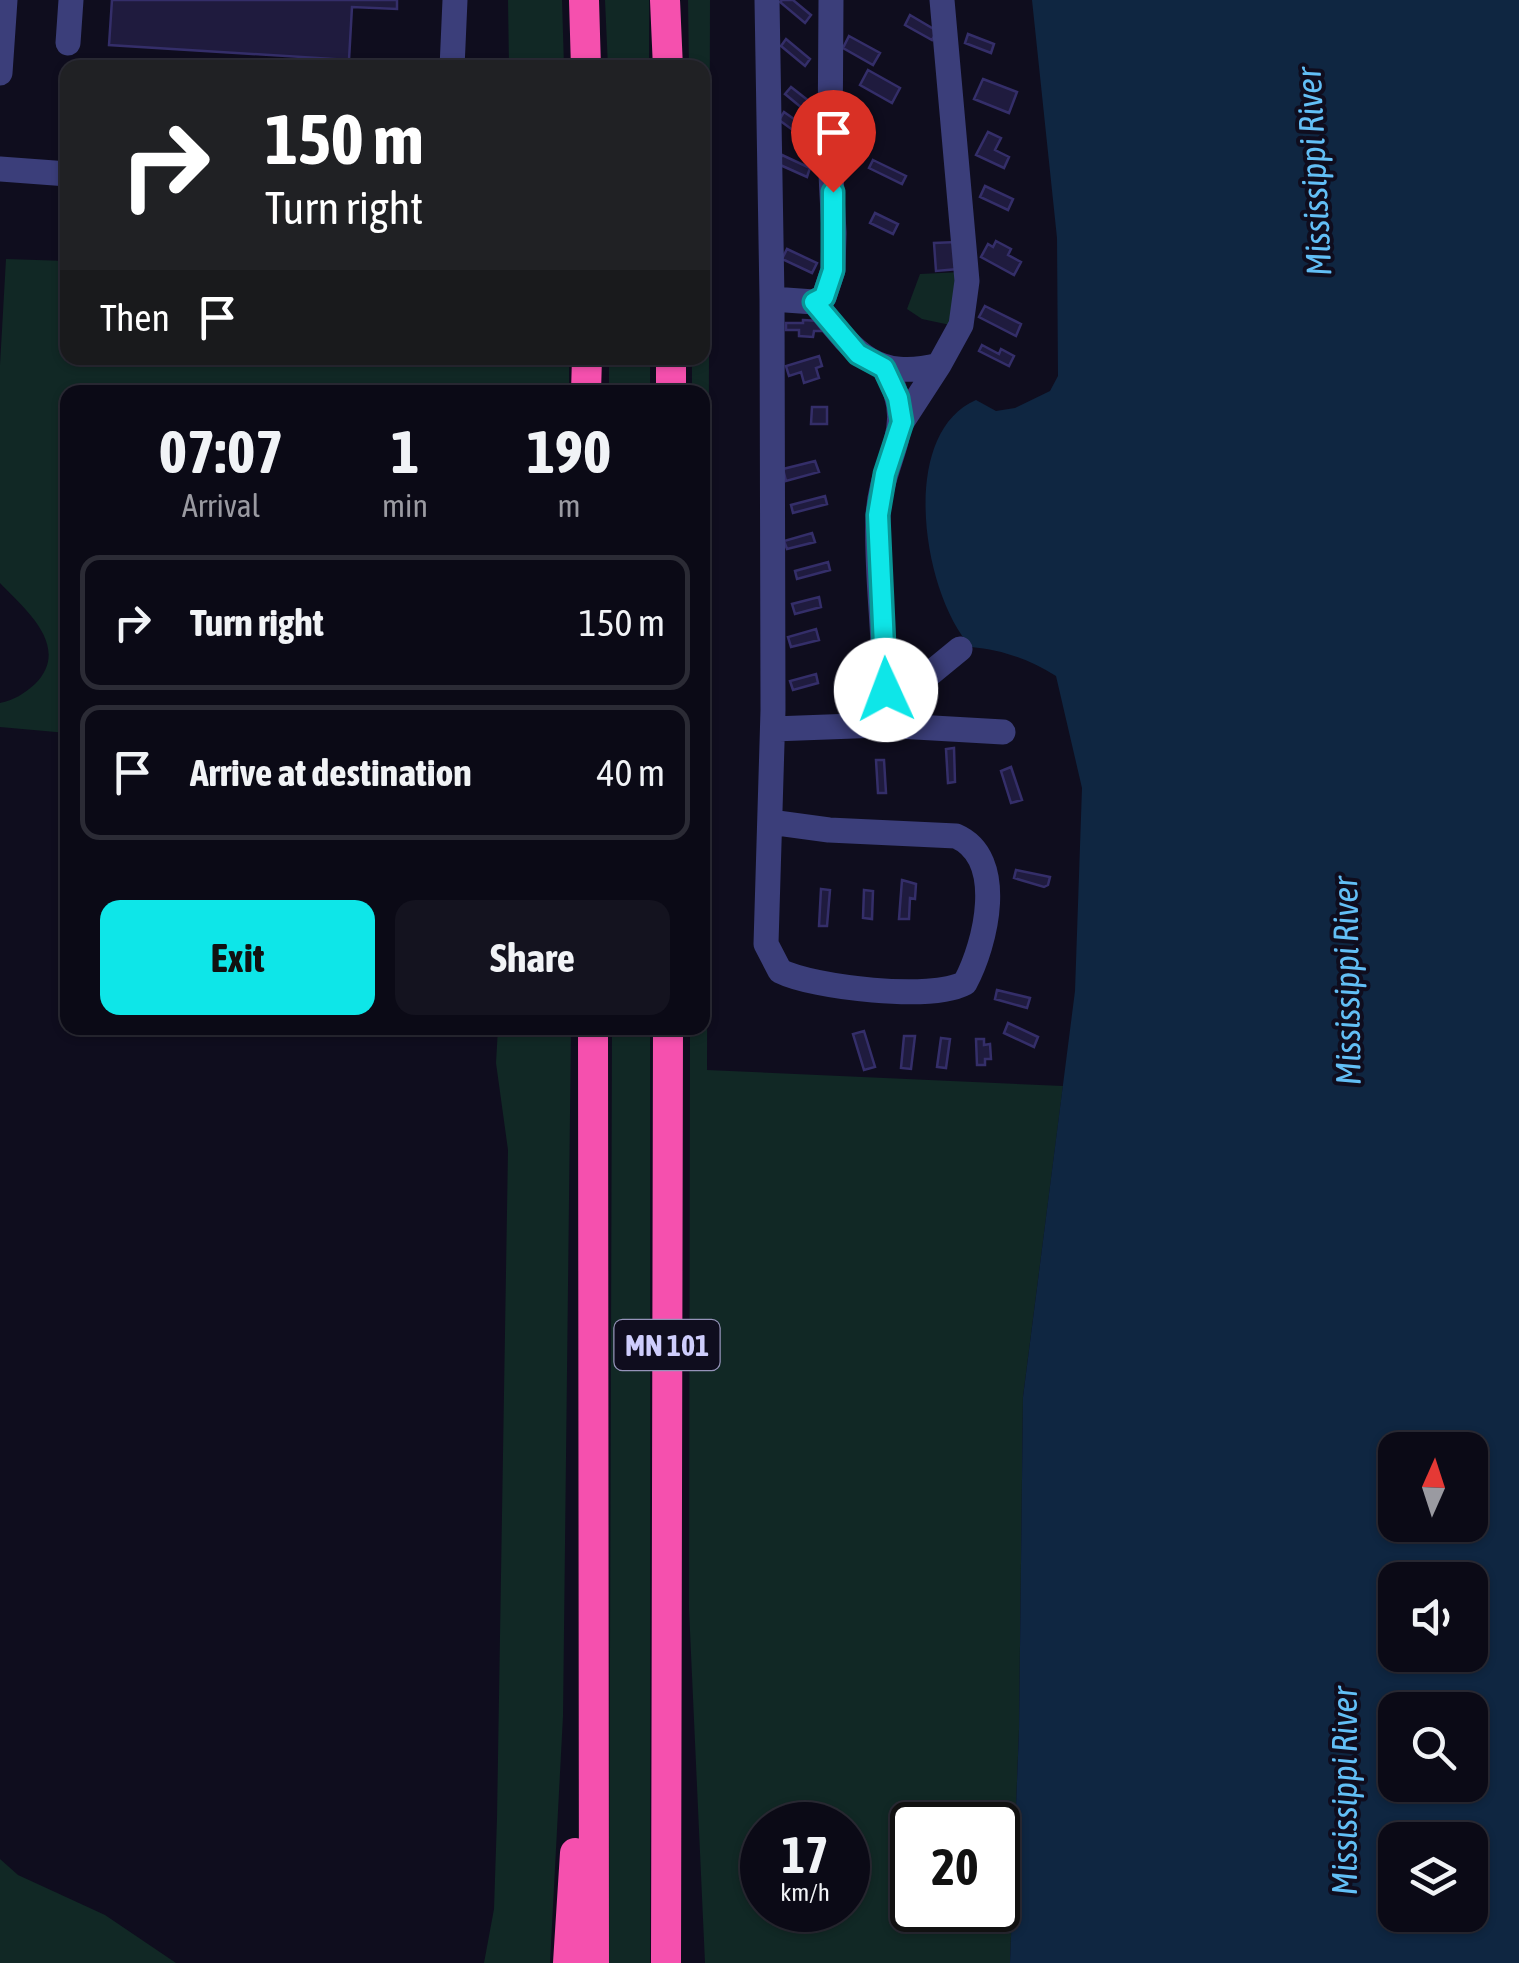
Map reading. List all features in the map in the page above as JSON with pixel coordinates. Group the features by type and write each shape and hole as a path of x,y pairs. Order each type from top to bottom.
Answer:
{"highway":[{"path":"584,0 586,60"},
{"path":"665,0 668,60"},
{"name":"MN 101","path":"593,1035 594,1963"},
{"name":"MN 101","path":"666,1963 668,1035"},
{"path":"568,1963 593,1661"},
{"path":"669,1664 688,1963"}],"street":[{"path":"0,72 5,0"},
{"path":"68,43 71,0"},
{"path":"452,60 456,0"},
{"path":"767,0 772,729 766,944 780,970 814,984 930,993 952,990 965,983 978,946 987,884 985,865 970,842 956,836 830,830 770,822"},
{"path":"772,299 814,302 824,297 833,270 831,0"},
{"path":"882,714 878,515 885,474 902,422 961,325 967,281 942,0"},
{"path":"0,169 60,173"},
{"path":"814,302 858,354 884,368 910,371 940,365"},
{"path":"884,368 894,385 902,422"},
{"path":"882,714 960,648"},
{"path":"772,729 882,714 1003,732"}],"green space":[{"path":"508,0 562,0 564,60 509,60"},
{"path":"605,0 649,0 649,60 608,60"},
{"path":"688,0 710,0 710,60 689,60"},
{"path":"6,259 60,261 60,365 569,365 569,385 60,385 60,732 0,727 0,703 35,684 49,656 41,629 0,583 0,365"},
{"path":"962,272 955,326 922,319 907,309 920,274"},
{"path":"609,365 650,365 650,385 609,385"},
{"path":"692,365 709,365 709,385 692,385"},
{"path":"498,1035 571,1035 563,1716 550,1963 484,1963 494,1909 497,1818 508,1150 496,1063"},
{"path":"612,1035 650,1035 650,1963 609,1963"},
{"path":"690,1035 707,1035 707,1070 1063,1086 1023,1397 1016,1802 890,1802 890,1932 1011,1932 1010,1963 705,1963 689,1609"},
{"path":"0,1859 18,1875 105,1915 176,1963 0,1963"}],"water":[{"name":"Mississippi River","path":"1032,0 1519,0 1519,1963 1010,1963 1011,1932 1020,1932 1020,1802 1016,1802 1023,1397 1075,991 1082,788 1056,676 1015,656 971,647 954,623 940,591 931,555 927,479 935,446 951,418 976,400 996,411 1015,408 1050,391 1058,376 1057,238"}],"building":[{"path":"112,0 397,0 397,9 352,7 349,60 109,45"},
{"path":"782,0 793,0 811,15 805,23"},
{"path":"910,15 937,31 932,40 905,25"},
{"path":"968,34 994,44 991,53 965,43"},
{"path":"849,36 880,53 873,65 843,48"},
{"path":"786,39 810,59 805,66 781,46"},
{"path":"868,70 900,88 892,103 860,85"},
{"path":"983,79 1017,92 1009,113 974,99"},
{"path":"791,87 814,105 808,113 785,94"},
{"path":"784,112 807,128 801,136 779,120"},
{"path":"988,132 1001,138 995,150 1009,157 1004,168 976,155"},
{"path":"782,155 810,168 807,177 778,164"},
{"path":"873,160 906,176 902,184 869,168"},
{"path":"985,186 1013,199 1008,210 980,197"},
{"path":"875,213 898,224 893,234 870,223"},
{"path":"996,241 1011,249 1008,255 1021,262 1014,275 981,257 988,244 993,247"},
{"path":"957,242 958,269 936,271 934,243"},
{"path":"787,249 817,263 812,273 782,259"},
{"path":"985,306 1021,324 1016,336 979,317"},
{"path":"819,321 822,331 814,331 813,337 799,336 799,330 786,330 786,323"},
{"path":"982,345 1014,356 1009,366 979,351"},
{"path":"819,356 819,378 804,383 801,372 789,376 786,366"},
{"path":"812,407 827,407 827,424 811,424"},
{"path":"815,461 819,472 786,481 783,469"},
{"path":"825,496 827,504 793,513 791,505"},
{"path":"812,533 815,542 787,549 784,541"},
{"path":"828,562 830,570 797,579 795,571"},
{"path":"819,597 821,607 795,614 792,604"},
{"path":"816,629 819,640 791,647 788,637"},
{"path":"816,674 818,683 793,690 790,681"},
{"path":"954,748 955,782 948,783 946,749"},
{"path":"876,760 884,760 886,793 878,793"},
{"path":"1011,767 1022,800 1011,803 1001,771"},
{"path":"1016,870 1050,877 1048,885 1014,878"},
{"path":"902,880 916,884 915,899 910,898 909,919 899,919"},
{"path":"821,889 830,890 827,926 819,926"},
{"path":"864,890 873,891 872,919 863,918"},
{"path":"997,990 1030,998 1027,1008 995,999"},
{"path":"1008,1023 1038,1037 1034,1047 1004,1033"},
{"path":"864,1031 875,1067 864,1070 853,1034"},
{"path":"904,1036 915,1036 911,1069 901,1068"},
{"path":"941,1038 950,1039 946,1068 937,1067"},
{"path":"976,1039 990,1044 991,1059 985,1059 985,1065 977,1065"}],"route":[{"path":"833,192 833,270 824,297 814,302 858,354 884,368 894,385 902,422 885,474 878,515 886,690"}]}
